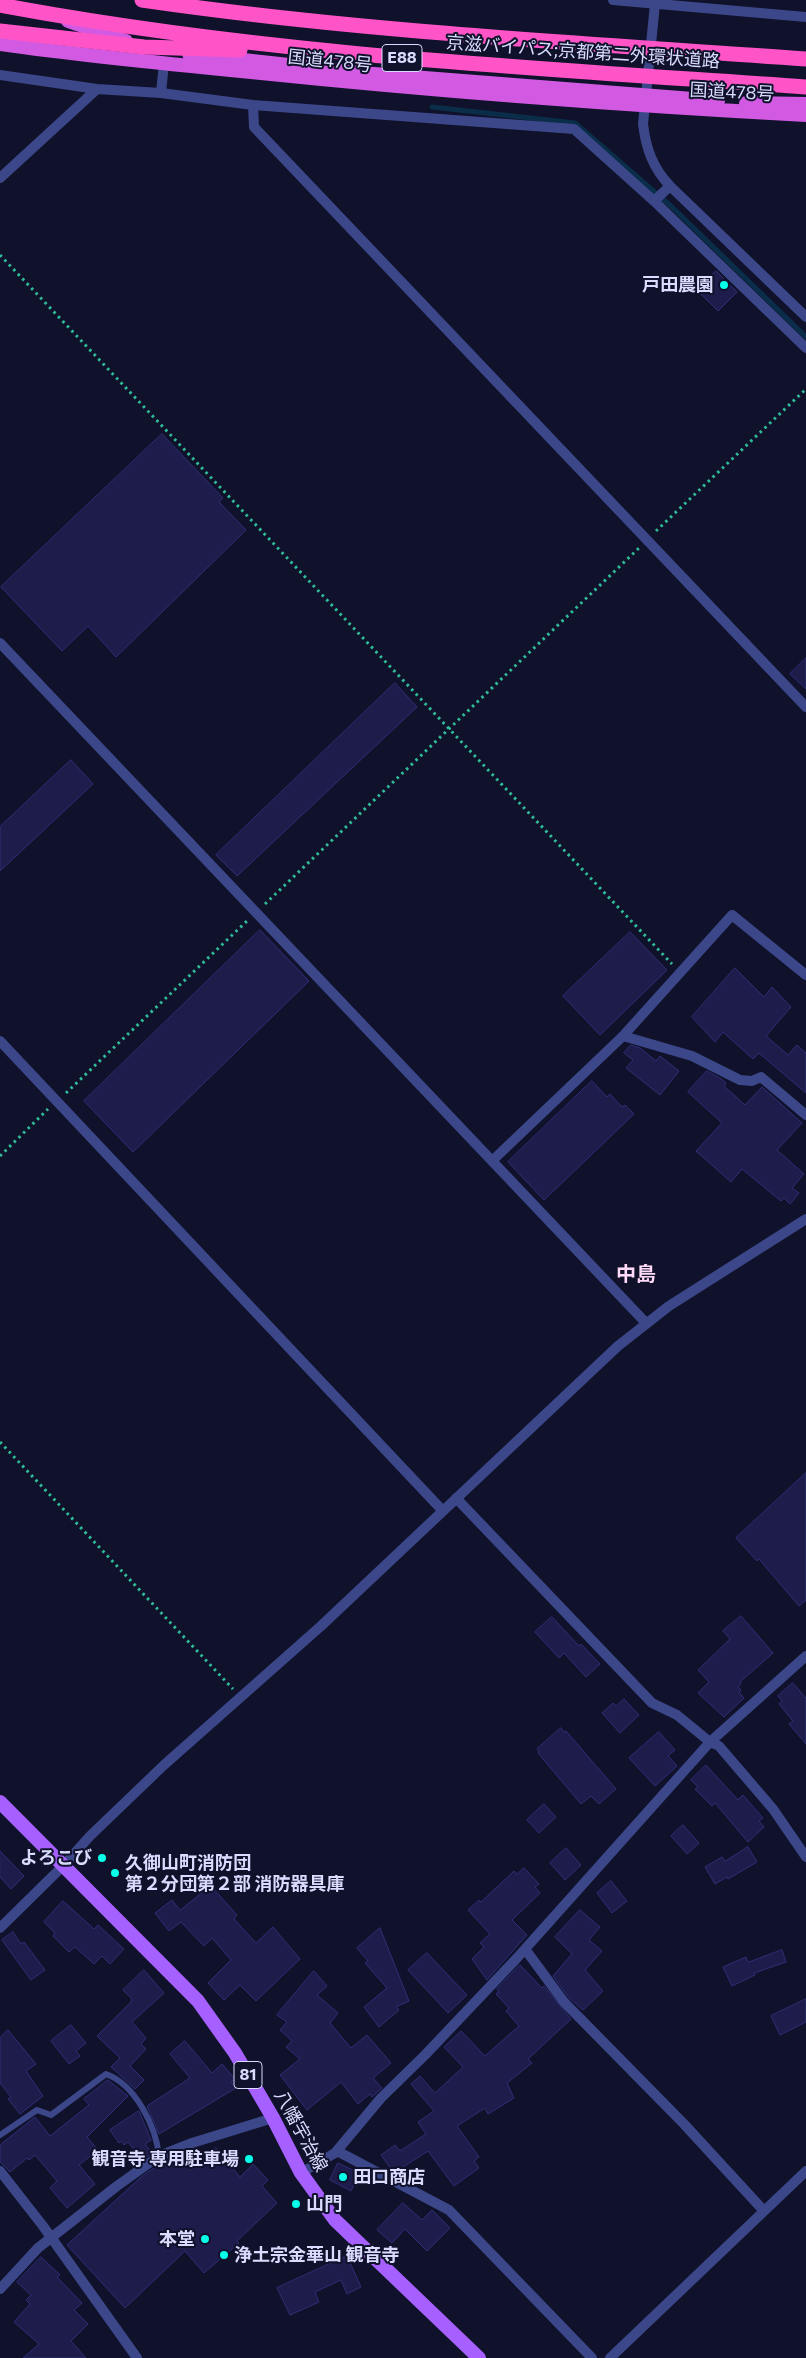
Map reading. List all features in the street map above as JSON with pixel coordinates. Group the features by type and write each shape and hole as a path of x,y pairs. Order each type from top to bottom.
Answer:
{"highway":[{"name":"国道478号","path":"22,0 70,22 122,40 180,53 361,73 806,115"},
{"name":"京滋バイパス;京都第二外環状道路","path":"142,0 266,17 365,27 806,59"},
{"name":"京滋バイパス;京都第二外環状道路","path":"0,4 75,19 172,33 361,55 806,87"},
{"path":"0,31 144,47 361,55"},
{"name":"国道478号","path":"0,44 360,83 645,101 806,104"}],"main road":[{"name":"八幡宇治線","path":"0,1802 198,2001 235,2053 273,2118 301,2173 335,2220 479,2358"}],"street":[{"path":"613,0 806,17"},
{"path":"655,4 643,124 645,144 652,163 670,186 806,317"},
{"path":"161,93 164,63"},
{"path":"0,75 97,89 161,93 253,105 574,129 654,201 806,348"},
{"path":"0,178 97,89"},
{"path":"253,105 254,127 806,707"},
{"path":"654,201 670,186"},
{"path":"0,643 646,1323"},
{"path":"493,1160 623,1036 732,916 806,974"},
{"path":"623,1036 692,1056 740,1080 752,1081 761,1077 806,1115"},
{"path":"0,1041 442,1510"},
{"path":"0,1928 64,1865 90,1836 164,1765 242,1698 321,1626 595,1366 646,1323 806,1219"},
{"path":"456,1498 652,1704 677,1715 710,1742 719,1746 773,1809 806,1857"},
{"path":"301,2173 337,2151 381,2098 425,2055 525,1949 710,1742 806,1656"},
{"path":"525,1949 564,2002 684,2124 764,2211"},
{"path":"0,2290 38,2248 52,2239 116,2186 159,2156 192,2143 273,2118"},
{"path":"337,2151 449,2210 592,2358"},
{"path":"0,2171 52,2239 137,2358"},
{"path":"610,2358 806,2171"}],"lane":[{"path":"0,2136 36,2110 51,2115 106,2074 115,2078 142,2106 157,2139 159,2156"}],"path":[{"path":"0,255 681,973"},
{"path":"0,1156 806,389"},
{"path":"0,1442 242,1698"}],"building":[{"path":"716,271 737,292 718,311 697,290"},
{"path":"162,434 223,498 219,502 246,530 116,657 88,626 62,651 1,587"},
{"path":"806,658 806,689 790,674"},
{"path":"395,683 417,707 237,876 216,855"},
{"path":"71,760 93,784 0,871 0,827"},
{"path":"260,930 309,981 133,1152 84,1101"},
{"path":"630,932 667,970 600,1035 563,996"},
{"path":"735,968 764,997 772,987 791,1007 766,1036 788,1055 797,1045 806,1053 806,1093 759,1053 753,1059 723,1032 715,1042 692,1017"},
{"path":"631,1045 640,1048 656,1061 660,1056 679,1071 660,1095 626,1068 633,1060 624,1053"},
{"path":"707,1071 726,1083 724,1086 745,1105 762,1087 802,1123 777,1150 804,1174 792,1188 799,1193 790,1204 784,1198 781,1201 742,1169 731,1182 696,1151 722,1123 688,1092"},
{"path":"592,1081 607,1097 610,1094 622,1107 625,1105 634,1114 544,1200 508,1162"},
{"path":"806,1473 806,1600 799,1606 759,1559 757,1561 736,1538"},
{"path":"741,1616 773,1653 740,1682 741,1684 738,1687 741,1690 739,1692 744,1698 724,1717 698,1693 709,1682 698,1670 730,1639 723,1631"},
{"path":"552,1617 579,1646 581,1644 600,1664 586,1677 564,1653 559,1658 535,1632"},
{"path":"793,1683 806,1698 806,1744 789,1724 793,1721 779,1704 782,1701 778,1696"},
{"path":"624,1699 639,1715 620,1733 602,1713 613,1703 616,1706"},
{"path":"561,1728 565,1733 566,1731 616,1789 599,1804 591,1796 581,1804 538,1753 537,1749"},
{"path":"659,1732 675,1750 668,1756 677,1766 655,1786 629,1758"},
{"path":"706,1765 738,1800 743,1795 763,1818 759,1821 764,1827 748,1842 715,1803 712,1806 695,1789 698,1787 691,1780"},
{"path":"544,1804 556,1817 539,1833 527,1820"},
{"path":"683,1825 699,1843 687,1854 671,1836"},
{"path":"748,1847 757,1862 728,1879 727,1877 715,1884 705,1867 722,1857 725,1861"},
{"path":"566,1848 581,1865 565,1880 550,1863"},
{"path":"0,1851 24,1876 11,1889 0,1877"},
{"path":"524,1868 539,1884 535,1887 540,1893 512,1920 527,1935 487,1980 472,1959 484,1947 480,1943 490,1934 468,1910 479,1900 481,1902 514,1871 517,1874"},
{"path":"611,1881 627,1901 612,1913 597,1893"},
{"path":"211,1886 237,1915 234,1919 256,1943 273,1927 300,1959 256,2001 240,1985 224,2000 208,1983 231,1960 212,1938 204,1946 181,1922 169,1931 155,1913 172,1900 180,1910"},
{"path":"63,1901 94,1929 98,1925 124,1949 110,1964 102,1956 94,1964 75,1947 69,1952 53,1936 55,1933 44,1922"},
{"path":"580,1910 600,1927 589,1940 602,1951 585,1970 603,1991 583,2010 569,1998 553,1976 572,1954 555,1937"},
{"path":"380,1928 409,2001 396,2007 399,2010 379,2027 364,2007 387,1988 365,1963 368,1961 357,1948"},
{"path":"13,1932 21,1944 24,1942 45,1970 31,1980 2,1940"},
{"path":"782,1950 786,1962 754,1973 755,1975 732,1986 723,1967 746,1957 748,1962"},
{"path":"427,1953 467,1995 448,2013 408,1970"},
{"path":"520,1965 542,1988 544,1986 571,2019 528,2059 532,2063 507,2083 514,2098 488,2114 485,2108 457,2126 479,2157 474,2161 479,2168 454,2186 428,2151 394,2173 381,2155 395,2145 400,2151 426,2134 418,2122 434,2111 411,2084 420,2076 435,2093 463,2067 444,2047 461,2031 485,2056 519,2026 506,2011 509,2008 496,1994 499,1992 497,1989"},
{"path":"144,1970 164,1993 132,2022 146,2038 141,2044 146,2049 130,2066 144,2080 135,2089 111,2067 120,2058 97,2036 131,2002 132,1999 123,1990"},
{"path":"314,1971 327,1986 317,1995 338,2013 330,2023 351,2048 367,2035 391,2063 373,2078 382,2088 372,2097 370,2094 358,2104 341,2082 307,2110 280,2075 300,2059 286,2047 292,2041 280,2030 287,2022 277,2015"},
{"path":"806,1999 806,2022 780,2035 771,2016"},
{"path":"71,2025 86,2043 76,2051 80,2056 69,2064 51,2041"},
{"path":"8,2030 36,2064 26,2071 43,2096 20,2114 8,2099 11,2097 0,2083 0,2038"},
{"path":"185,2041 212,2073 222,2064 235,2079 231,2082 236,2088 159,2134 147,2106 190,2078 170,2054"},
{"path":"108,2080 128,2096 87,2137 98,2150 79,2165 95,2184 67,2208 50,2188 57,2181 35,2155 29,2160 27,2158 10,2172 0,2162 0,2145 35,2117 50,2136 89,2105 84,2099"},
{"path":"139,2111 151,2140 145,2144 152,2153 142,2160 128,2142 124,2145 122,2141 119,2143 110,2130"},
{"path":"216,2148 240,2177 253,2164 268,2180 262,2186 277,2203 237,2241 239,2243 204,2273 185,2251 125,2308 67,2245 141,2177 161,2163 163,2166 171,2159 179,2167 197,2153 202,2159"},
{"path":"338,2163 359,2173 351,2191 330,2180"},
{"path":"403,2203 422,2220 432,2210 450,2228 427,2251 405,2229 392,2243 377,2230"},
{"path":"347,2256 361,2287 347,2294 341,2280 315,2292 319,2302 290,2315 277,2288"},
{"path":"41,2257 60,2275 57,2277 82,2303 74,2310 88,2324 71,2341 86,2358 23,2358 39,2344 14,2322 30,2304 26,2300 31,2295 17,2282"}],"waterway":[{"path":"432,107 575,123 672,207 806,337"}],"place":[{"name":"戸田農園","path":"724,285"},
{"name":"よろこび","path":"102,1858"},
{"name":"久御山町消防団 第２分団第２部 消防器具庫","path":"115,1873"},
{"name":"観音寺 専用駐車場","path":"249,2159"},
{"name":"田口商店","path":"343,2177"},
{"name":"山門","path":"296,2204"},
{"name":"本堂","path":"205,2239"},
{"name":"浄土宗金華山 観音寺","path":"224,2255"}],"district":[{"name":"中島","path":"636,1274"}]}
